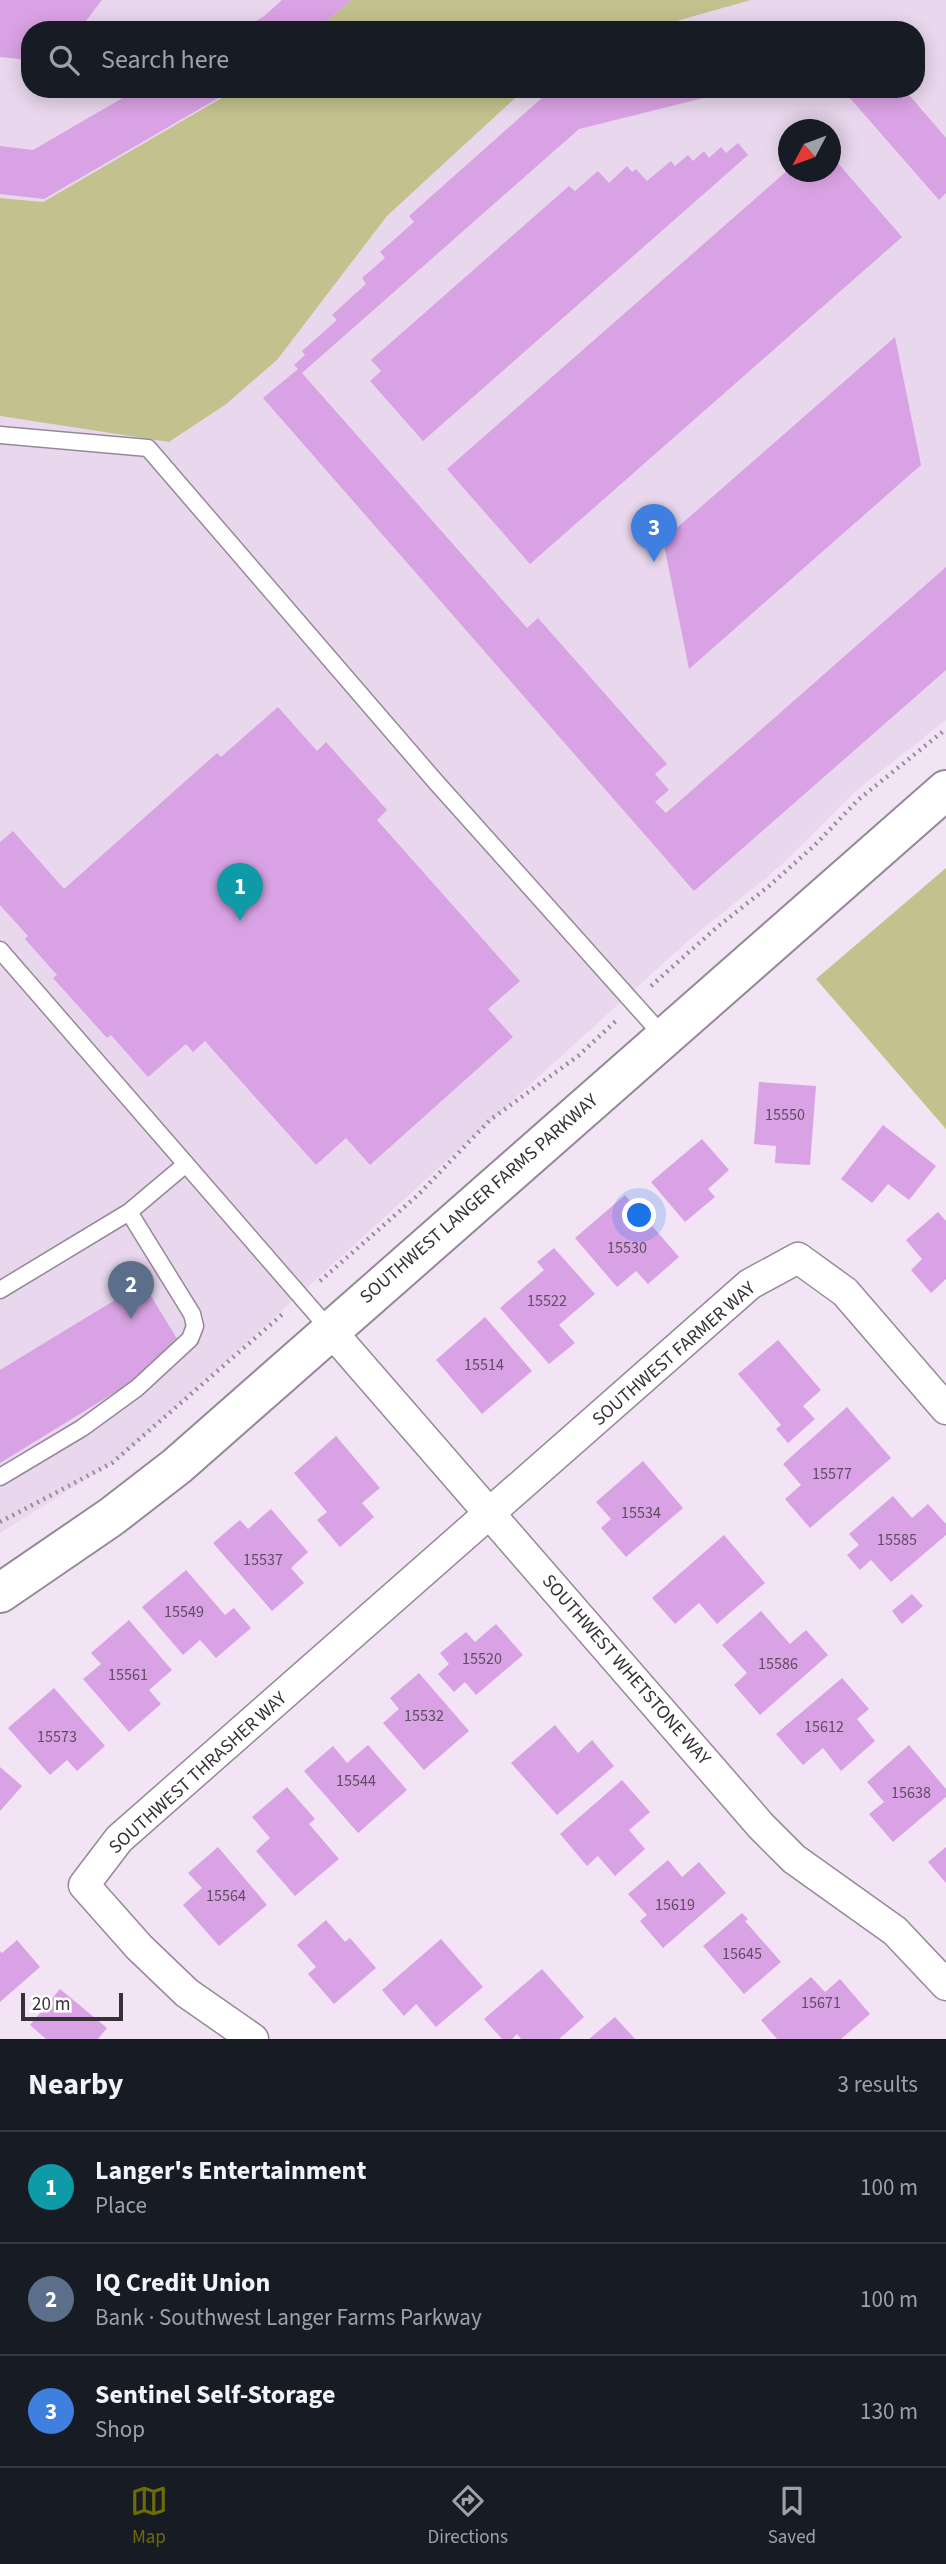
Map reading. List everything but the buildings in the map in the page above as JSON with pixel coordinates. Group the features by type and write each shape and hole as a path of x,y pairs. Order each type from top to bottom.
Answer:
{"main road":[{"name":"SOUTHWEST LANGER FARMS PARKWAY","path":"0,1593 140,1496 946,790"}],"street":[{"name":"SOUTHWEST FARMER WAY","path":"491,1514 750,1284 798,1258 845,1292 946,1409"},
{"name":"SOUTHWEST WHETSTONE WAY","path":"330,1329 761,1826 794,1859 895,1931 946,1984"},
{"name":"SOUTHWEST THRASHER WAY","path":"253,2039 187,1993 139,1947 84,1885 118,1839 491,1514"}],"lane":[{"path":"0,435 148,448 435,781 664,1037"},
{"path":"2,955 330,1329"},
{"path":"0,1290 129,1212 186,1164"},
{"path":"0,1477 82,1428 126,1396 190,1339 195,1326 192,1314 129,1212"}],"path":[{"path":"0,1522 112,1463 418,1195 490,1120 578,1056 690,950 769,886 815,845 859,800 946,729"}],"shaded area":[{"path":"0,0 351,0 327,21 21,21 21,98 222,98 43,202 0,198"},
{"path":"351,0 751,0 677,21 327,21"},
{"path":"751,0 946,0 946,720 857,790 778,868 690,939 120,1458 0,1533 0,416 170,442 225,405 277,360 387,216 515,98 925,98 925,21 677,21"},
{"path":"222,98 515,98 387,216 277,360 225,405 169,442 0,416 0,198 43,202"},
{"path":"946,868 946,1129 816,979"}],"place":[{"name":"Sentinel Self-Storage","path":"654,562"},
{"name":"Langer's Entertainment","path":"240,921"},
{"name":"IQ Credit Union","path":"131,1319"}]}
